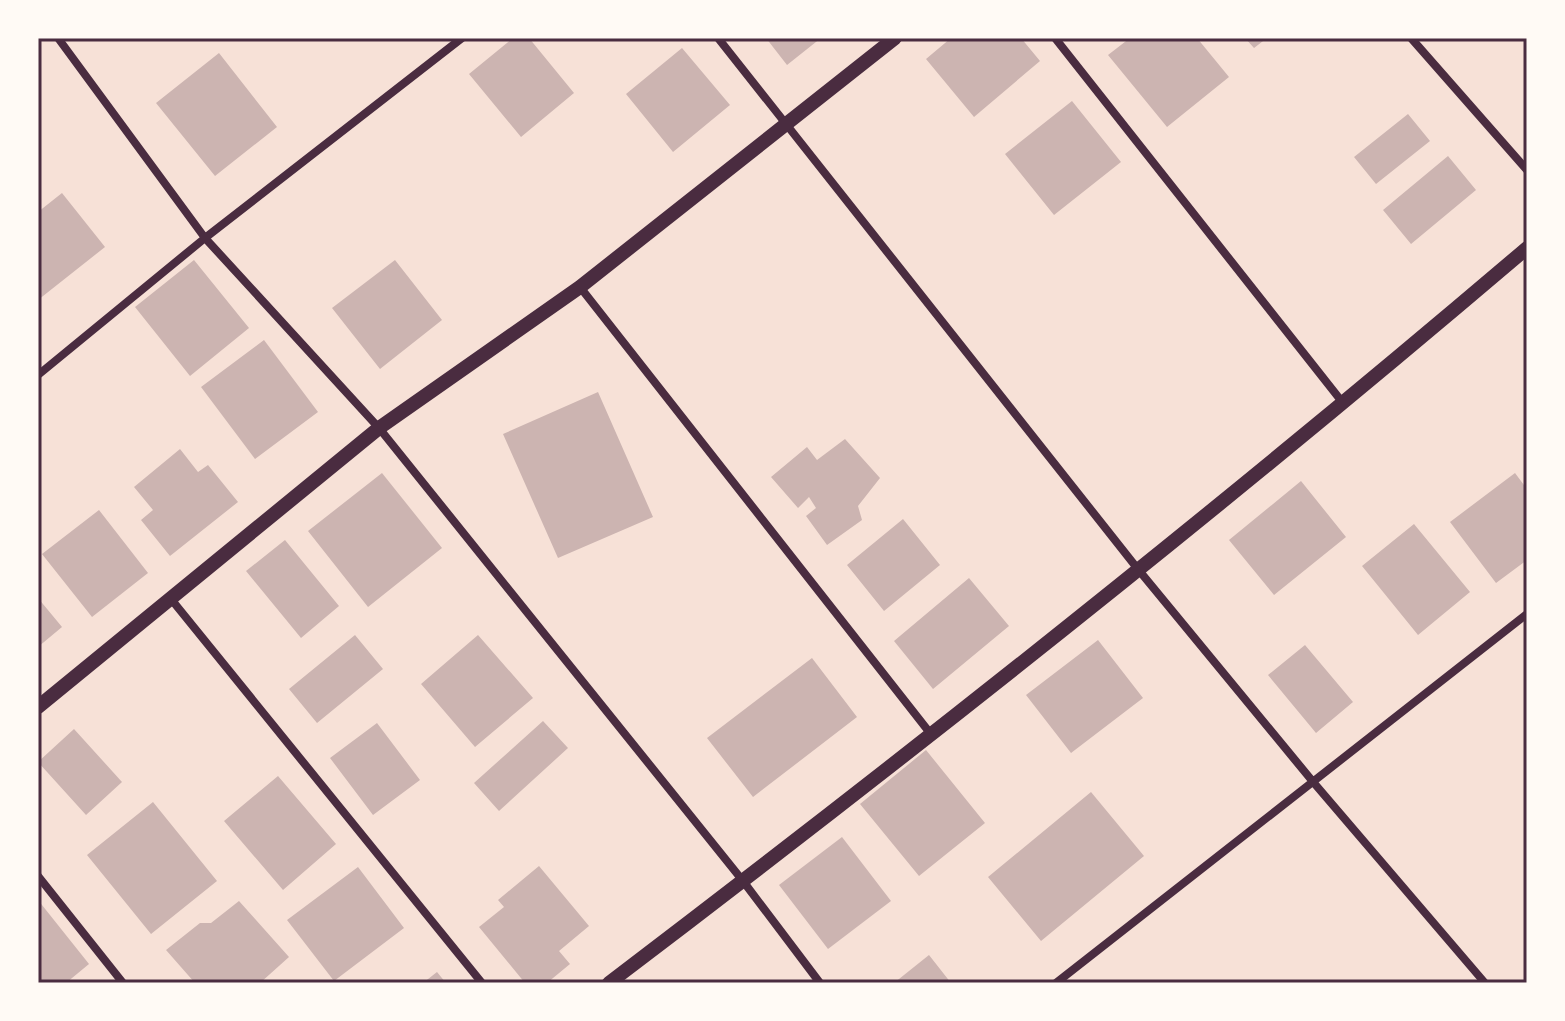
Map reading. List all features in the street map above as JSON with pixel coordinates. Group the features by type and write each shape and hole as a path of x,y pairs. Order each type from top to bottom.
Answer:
{"street":[{"path":"58,38 205,238 379,428 743,881 820,983"},
{"path":"38,375 205,238 462,38"},
{"path":"718,38 1137,568 1314,783 1485,983"},
{"path":"38,707 379,428 580,287 895,38"},
{"path":"1055,38 1343,404"},
{"path":"1411,38 1527,170"},
{"path":"609,983 743,881 1343,404 1527,248"},
{"path":"580,287 930,733"},
{"path":"171,599 482,983"},
{"path":"1056,983 1527,614"},
{"path":"38,876 123,983"}],"building":[{"path":"513,38 529,38 574,93 521,137 469,74"},
{"path":"766,38 821,38 787,65"},
{"path":"951,38 1021,38 1040,61 974,117 926,59"},
{"path":"1130,38 1197,38 1229,77 1167,127 1108,55"},
{"path":"1245,38 1267,38 1254,48"},
{"path":"682,48 730,105 673,152 626,94"},
{"path":"219,53 277,127 215,176 156,103"},
{"path":"1072,101 1121,162 1054,215 1005,154"},
{"path":"1408,114 1430,141 1376,184 1354,157"},
{"path":"1448,156 1476,190 1411,244 1383,210"},
{"path":"62,193 105,247 38,300 38,212"},
{"path":"194,260 249,328 190,376 135,307"},
{"path":"395,260 442,320 380,369 332,308"},
{"path":"264,340 318,412 255,459 201,387"},
{"path":"598,392 653,517 558,558 503,434"},
{"path":"845,439 880,478 858,506 862,520 827,545 806,516 816,508 809,497 798,508 771,477 807,447 817,460"},
{"path":"180,449 198,472 208,465 238,502 170,556 141,520 153,510 134,487"},
{"path":"382,473 442,548 368,607 308,531"},
{"path":"1515,473 1527,489 1527,560 1496,583 1450,522"},
{"path":"1301,481 1346,537 1274,595 1229,540"},
{"path":"99,510 148,573 92,617 42,554"},
{"path":"903,519 940,565 884,611 847,565"},
{"path":"1414,524 1470,592 1418,635 1362,566"},
{"path":"285,540 339,606 301,638 246,571"},
{"path":"969,578 1009,626 933,689 894,641"},
{"path":"38,598 62,627 38,647"},
{"path":"355,635 383,669 317,723 289,689"},
{"path":"478,635 533,698 475,747 421,684"},
{"path":"1098,640 1143,698 1071,753 1026,695"},
{"path":"1305,645 1353,702 1316,733 1268,675"},
{"path":"812,658 857,717 753,797 707,738"},
{"path":"543,721 568,748 499,811 474,783"},
{"path":"377,723 420,780 373,815 330,758"},
{"path":"74,729 122,782 86,815 38,762"},
{"path":"926,750 985,823 919,876 860,804"},
{"path":"278,776 336,844 283,890 224,821"},
{"path":"1091,792 1144,856 1041,941 988,877"},
{"path":"153,802 217,881 151,934 87,855"},
{"path":"842,837 891,901 828,949 779,885"},
{"path":"539,866 589,926 559,951 570,964 547,983 525,983 479,927 504,907 498,900"},
{"path":"358,867 404,928 334,981 287,920"},
{"path":"38,900 89,964 66,983 38,983"},
{"path":"239,901 289,957 260,983 195,983 166,950 200,923 211,923"},
{"path":"929,955 951,983 894,983"},
{"path":"437,972 446,983 423,983"}]}
